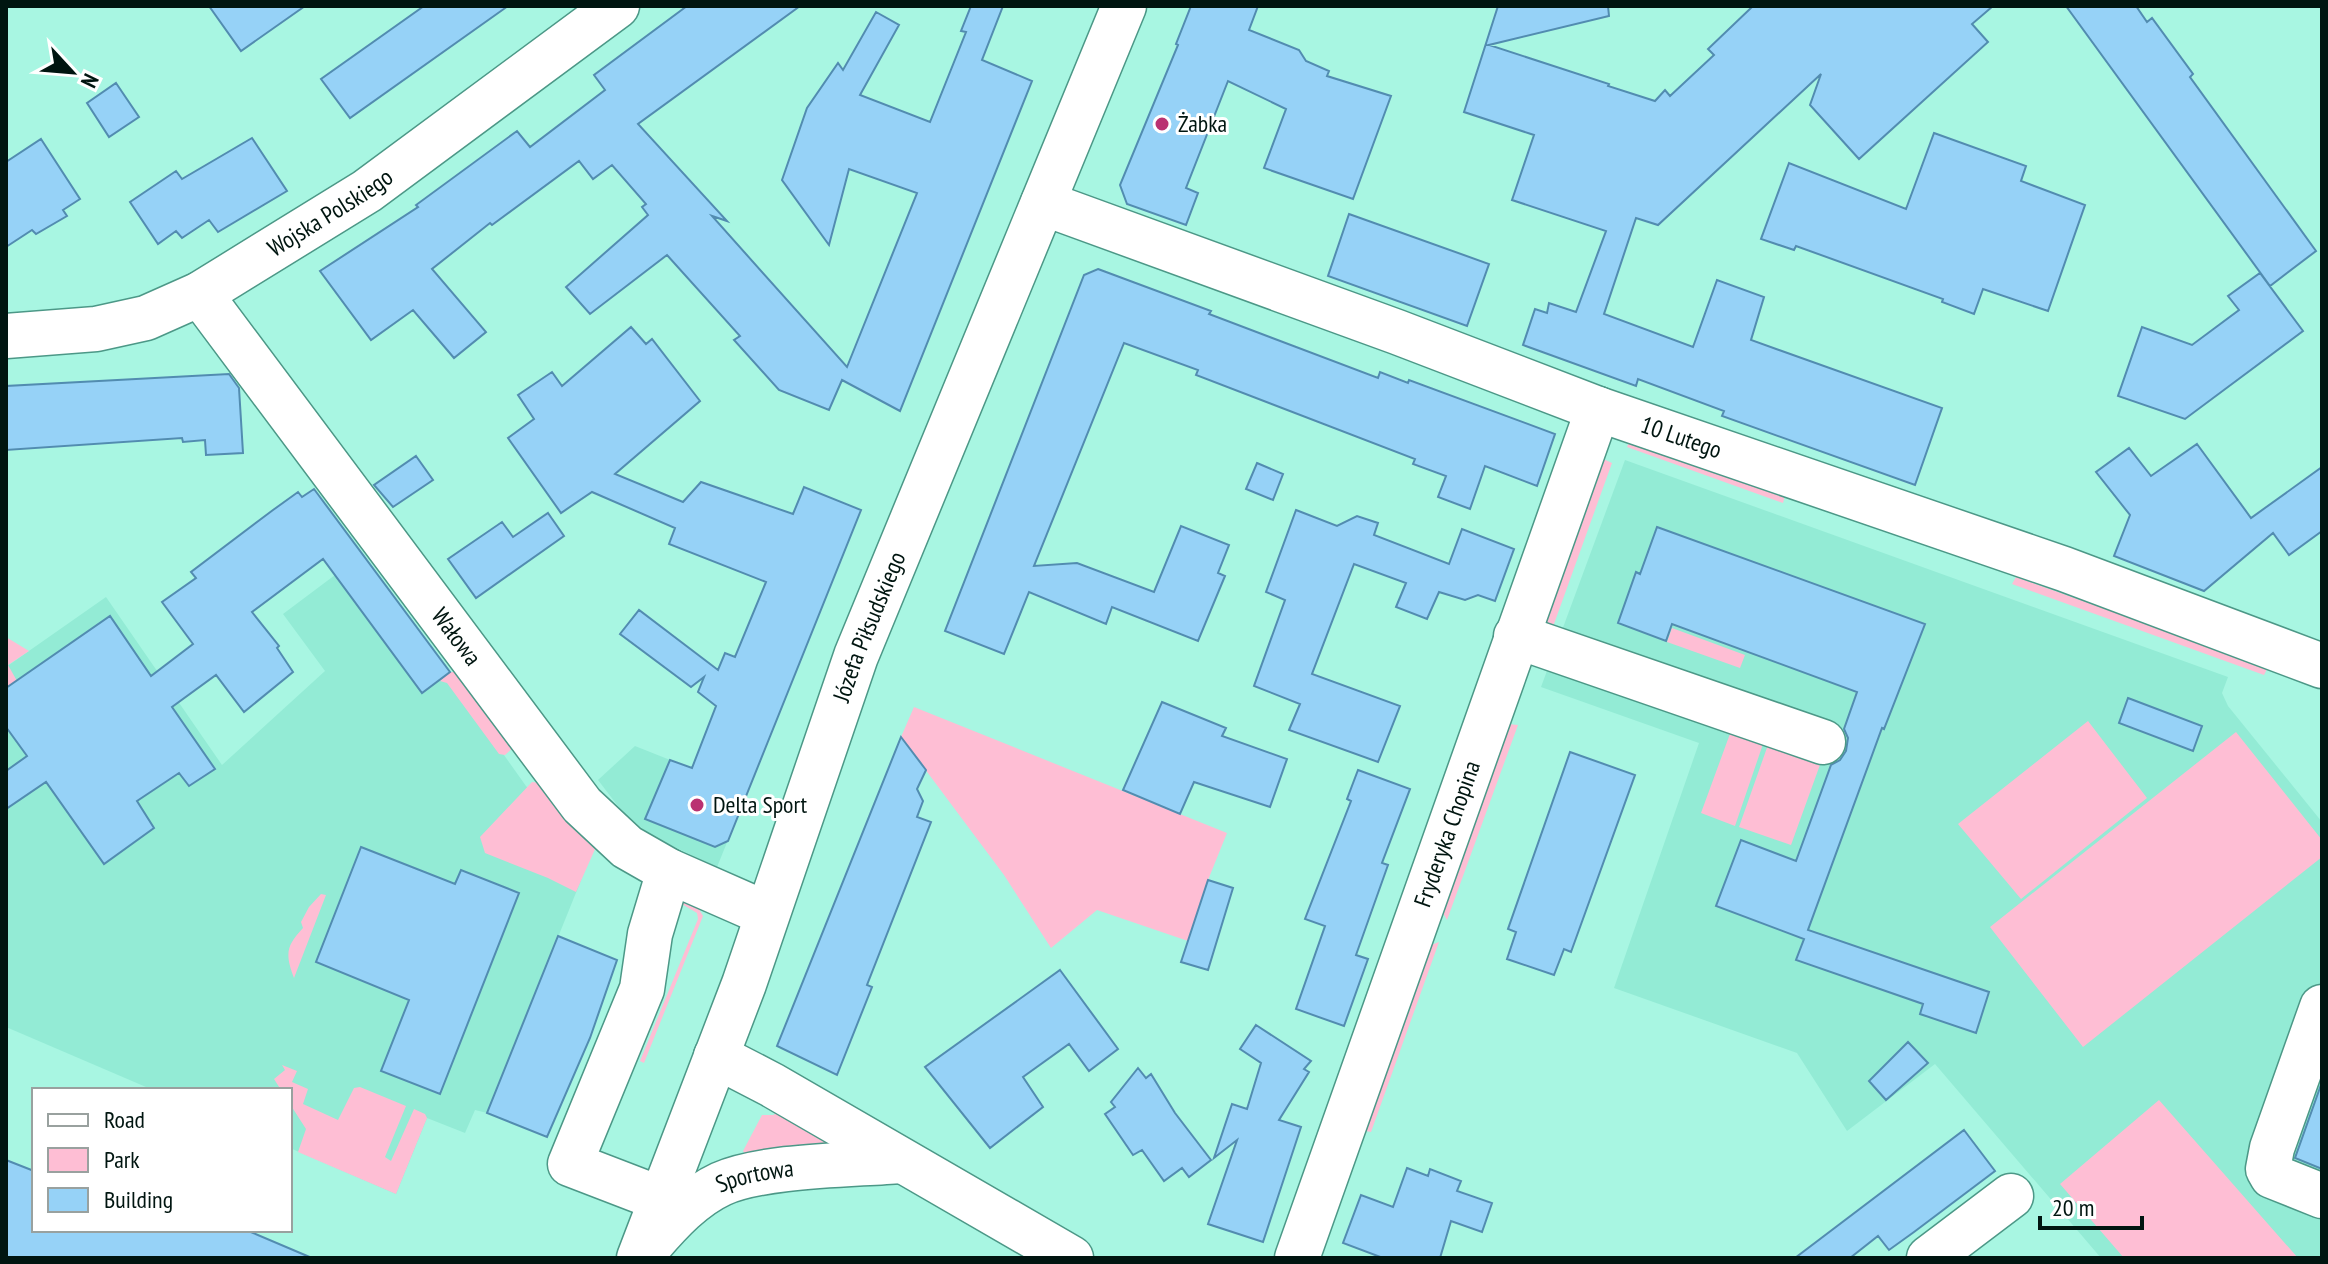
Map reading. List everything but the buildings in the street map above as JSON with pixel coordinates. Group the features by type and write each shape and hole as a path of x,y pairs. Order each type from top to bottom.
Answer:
{"street":[{"name":"Wojska Polskiego","path":"6,336 121,324 146,318 200,294 367,191 617,6"},
{"name":"Józefa Piłsudskiego","path":"639,1258 744,984 856,656 1124,6"},
{"name":"10 Lutego","path":"1043,203 1598,409 2064,569 2322,666"},
{"name":"Wałowa","path":"200,294 582,805 627,847 669,871 767,914"},
{"name":"Fryderyka Chopina","path":"1297,1258 1598,409"},
{"path":"1516,636 1823,742"},
{"path":"661,1199 570,1164 642,989 650,934 669,871"},
{"path":"2322,1007 2272,1148 2268,1169 2272,1176 2322,1196"},
{"path":"716,1056 772,1085 1071,1258"},
{"name":"Sportowa","path":"639,1258 674,1218 722,1183 765,1172 900,1161"},
{"path":"1929,1258 2011,1196"}],"shaded area":[{"path":"1625,460 2228,677 2222,693 2228,706 2322,822 2322,1258 2101,1258 1935,1064 1847,1131 1797,1053 1614,988 1699,743 1541,687"},
{"path":"363,554 450,672 447,675 526,786 590,858 487,1113 475,1110 465,1133 427,1118 396,1194 292,1149 292,1088 148,1088 6,1027 6,667 106,597 222,765 325,671 283,614"},
{"path":"635,746 748,791 717,867 651,836 621,810 598,780"}],"green space":[{"path":"1630,440 1785,495 1783,503 1627,447"},
{"path":"1597,456 1612,463 1550,635 1545,630 1541,612"},
{"path":"2016,577 2268,667 2264,675 2012,584"},
{"path":"1672,628 1745,655 1740,668 1667,642"},
{"path":"6,637 29,651 8,665 17,681 6,688"},
{"path":"450,672 458,672 514,747 505,755 499,754 447,683 440,681"},
{"path":"914,707 1227,833 1208,880 1191,942 1097,910 1051,948 1004,875 901,737"},
{"path":"2088,721 2147,798 2021,899 1958,824"},
{"path":"1508,724 1518,725 1447,920 1439,906"},
{"path":"1731,731 1764,741 1735,826 1701,813"},
{"path":"2236,732 2322,840 2322,857 2083,1047 1990,927"},
{"path":"1769,742 1821,762 1791,845 1739,827"},
{"path":"532,782 541,783 596,847 576,892 485,853 480,837"},
{"path":"321,894 326,895 294,978 288,956 290,945 303,928 301,922 309,907"},
{"path":"677,897 697,906 703,916 644,1063 640,1061 698,919 697,913 675,900"},
{"path":"1439,942 1371,1132 1361,1130 1426,947"},
{"path":"282,1065 297,1071 292,1082 308,1089 303,1104 338,1120 354,1088 360,1087 406,1106 385,1157 391,1161 414,1109 425,1114 427,1118 396,1194 298,1152 306,1129 292,1107 292,1088 280,1088 274,1079 285,1070"},
{"path":"2159,1100 2298,1258 2124,1258 2060,1184"},
{"path":"777,1110 838,1143 746,1155 743,1151 762,1115 774,1115"}],"place":[{"name":"Żabka","path":"1162,124"},
{"name":"Delta Sport","path":"697,805"}]}
